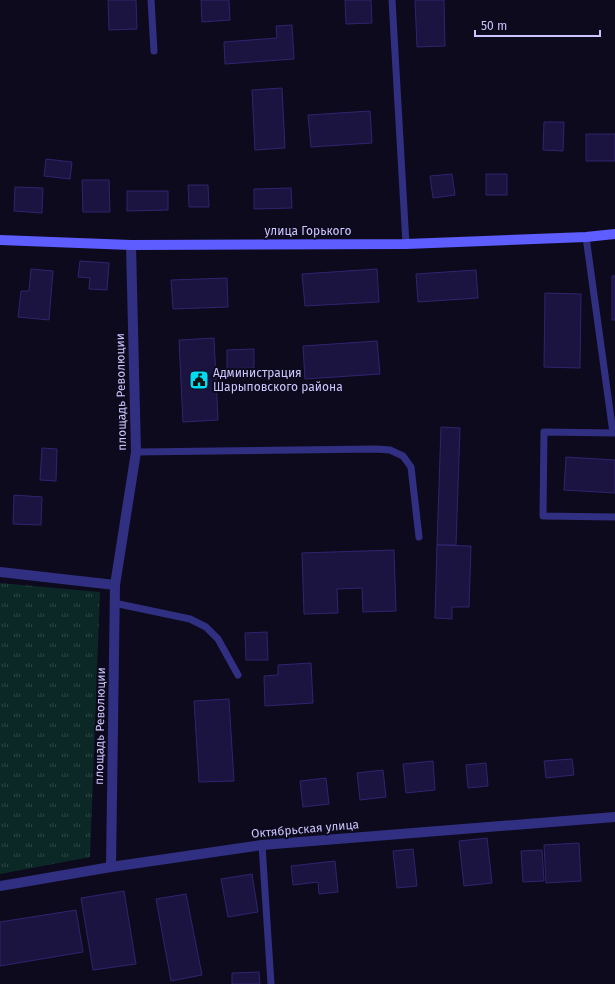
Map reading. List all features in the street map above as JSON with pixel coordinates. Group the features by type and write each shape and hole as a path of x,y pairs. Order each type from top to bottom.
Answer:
{"main road":[{"name":"улица Горького","path":"0,240 131,245 406,244 615,234"}],"street":[{"name":"площадь Революции","path":"111,867 115,585 136,452 131,245"},
{"path":"0,572 115,585"},
{"name":"Октябрьская улица","path":"0,886 111,867 262,845 615,816"}],"lane":[{"path":"151,0 154,51"},
{"path":"392,0 406,244"},
{"path":"586,236 614,433 544,432 543,516 615,517"},
{"path":"136,452 376,448 390,450 403,456 411,467 419,537"},
{"path":"114,603 190,619 206,627 218,639 238,675"},
{"path":"262,845 271,984"}],"green space":[{"path":"0,583 100,592 90,857 0,874"}],"building":[{"path":"108,0 136,0 137,29 109,30"},
{"path":"201,0 229,0 230,20 202,22"},
{"path":"345,0 371,0 372,23 346,24"},
{"path":"415,0 444,0 445,46 417,47"},
{"path":"292,25 294,59 225,64 224,42 277,38 276,26"},
{"path":"282,88 285,148 255,150 252,90"},
{"path":"370,111 372,143 311,147 308,115"},
{"path":"544,122 564,122 563,151 543,150"},
{"path":"586,134 615,134 615,161 586,161"},
{"path":"46,159 72,162 70,179 44,176"},
{"path":"452,174 455,195 433,198 430,176"},
{"path":"486,174 507,174 507,195 486,195"},
{"path":"82,180 109,180 110,212 83,212"},
{"path":"188,185 208,185 209,207 189,207"},
{"path":"15,187 43,188 42,213 14,211"},
{"path":"291,188 292,208 254,209 254,189"},
{"path":"127,191 168,191 168,210 127,211"},
{"path":"80,261 109,263 107,290 89,289 90,278 78,277"},
{"path":"31,269 53,271 49,320 18,317 21,291 29,291"},
{"path":"377,269 379,302 305,306 302,274"},
{"path":"476,270 478,298 418,302 416,274"},
{"path":"612,276 615,276 615,320 612,320"},
{"path":"227,278 228,307 173,309 171,280"},
{"path":"545,293 581,294 580,368 544,367"},
{"name":"Администрация Шарыповского района","path":"214,338 218,420 183,422 179,340"},
{"path":"377,341 380,374 305,379 303,346"},
{"path":"254,349 254,368 227,369 227,350"},
{"path":"441,427 460,428 456,545 437,545"},
{"path":"42,448 57,449 56,481 40,480"},
{"path":"566,457 615,460 615,493 564,490"},
{"path":"14,495 42,497 41,525 13,524"},
{"path":"437,545 471,546 469,607 452,607 452,619 435,618"},
{"path":"394,550 396,611 363,612 362,588 337,589 338,613 304,614 302,553"},
{"path":"267,632 268,660 246,660 245,633"},
{"path":"311,663 313,703 265,706 264,676 278,675 278,665"},
{"path":"229,699 234,781 199,782 194,701"},
{"path":"572,759 574,775 546,778 544,761"},
{"path":"433,761 435,790 406,793 403,764"},
{"path":"486,763 488,786 468,788 466,765"},
{"path":"383,770 386,797 360,800 357,773"},
{"path":"326,778 329,804 303,807 300,781"},
{"path":"487,838 492,883 464,886 459,841"},
{"path":"579,843 581,881 546,883 544,845"},
{"path":"413,849 417,886 397,888 393,851"},
{"path":"542,850 544,881 523,882 521,851"},
{"path":"335,861 338,892 319,894 318,882 293,885 291,866"},
{"path":"252,874 258,912 228,917 221,879"},
{"path":"124,891 136,964 93,970 81,898"},
{"path":"186,894 202,975 171,981 156,899"},
{"path":"76,910 83,952 0,966 0,922"},
{"path":"259,972 260,984 232,984 232,973"}],"place":[{"name":"Администрация Шарыповского района","path":"199,380"}]}
